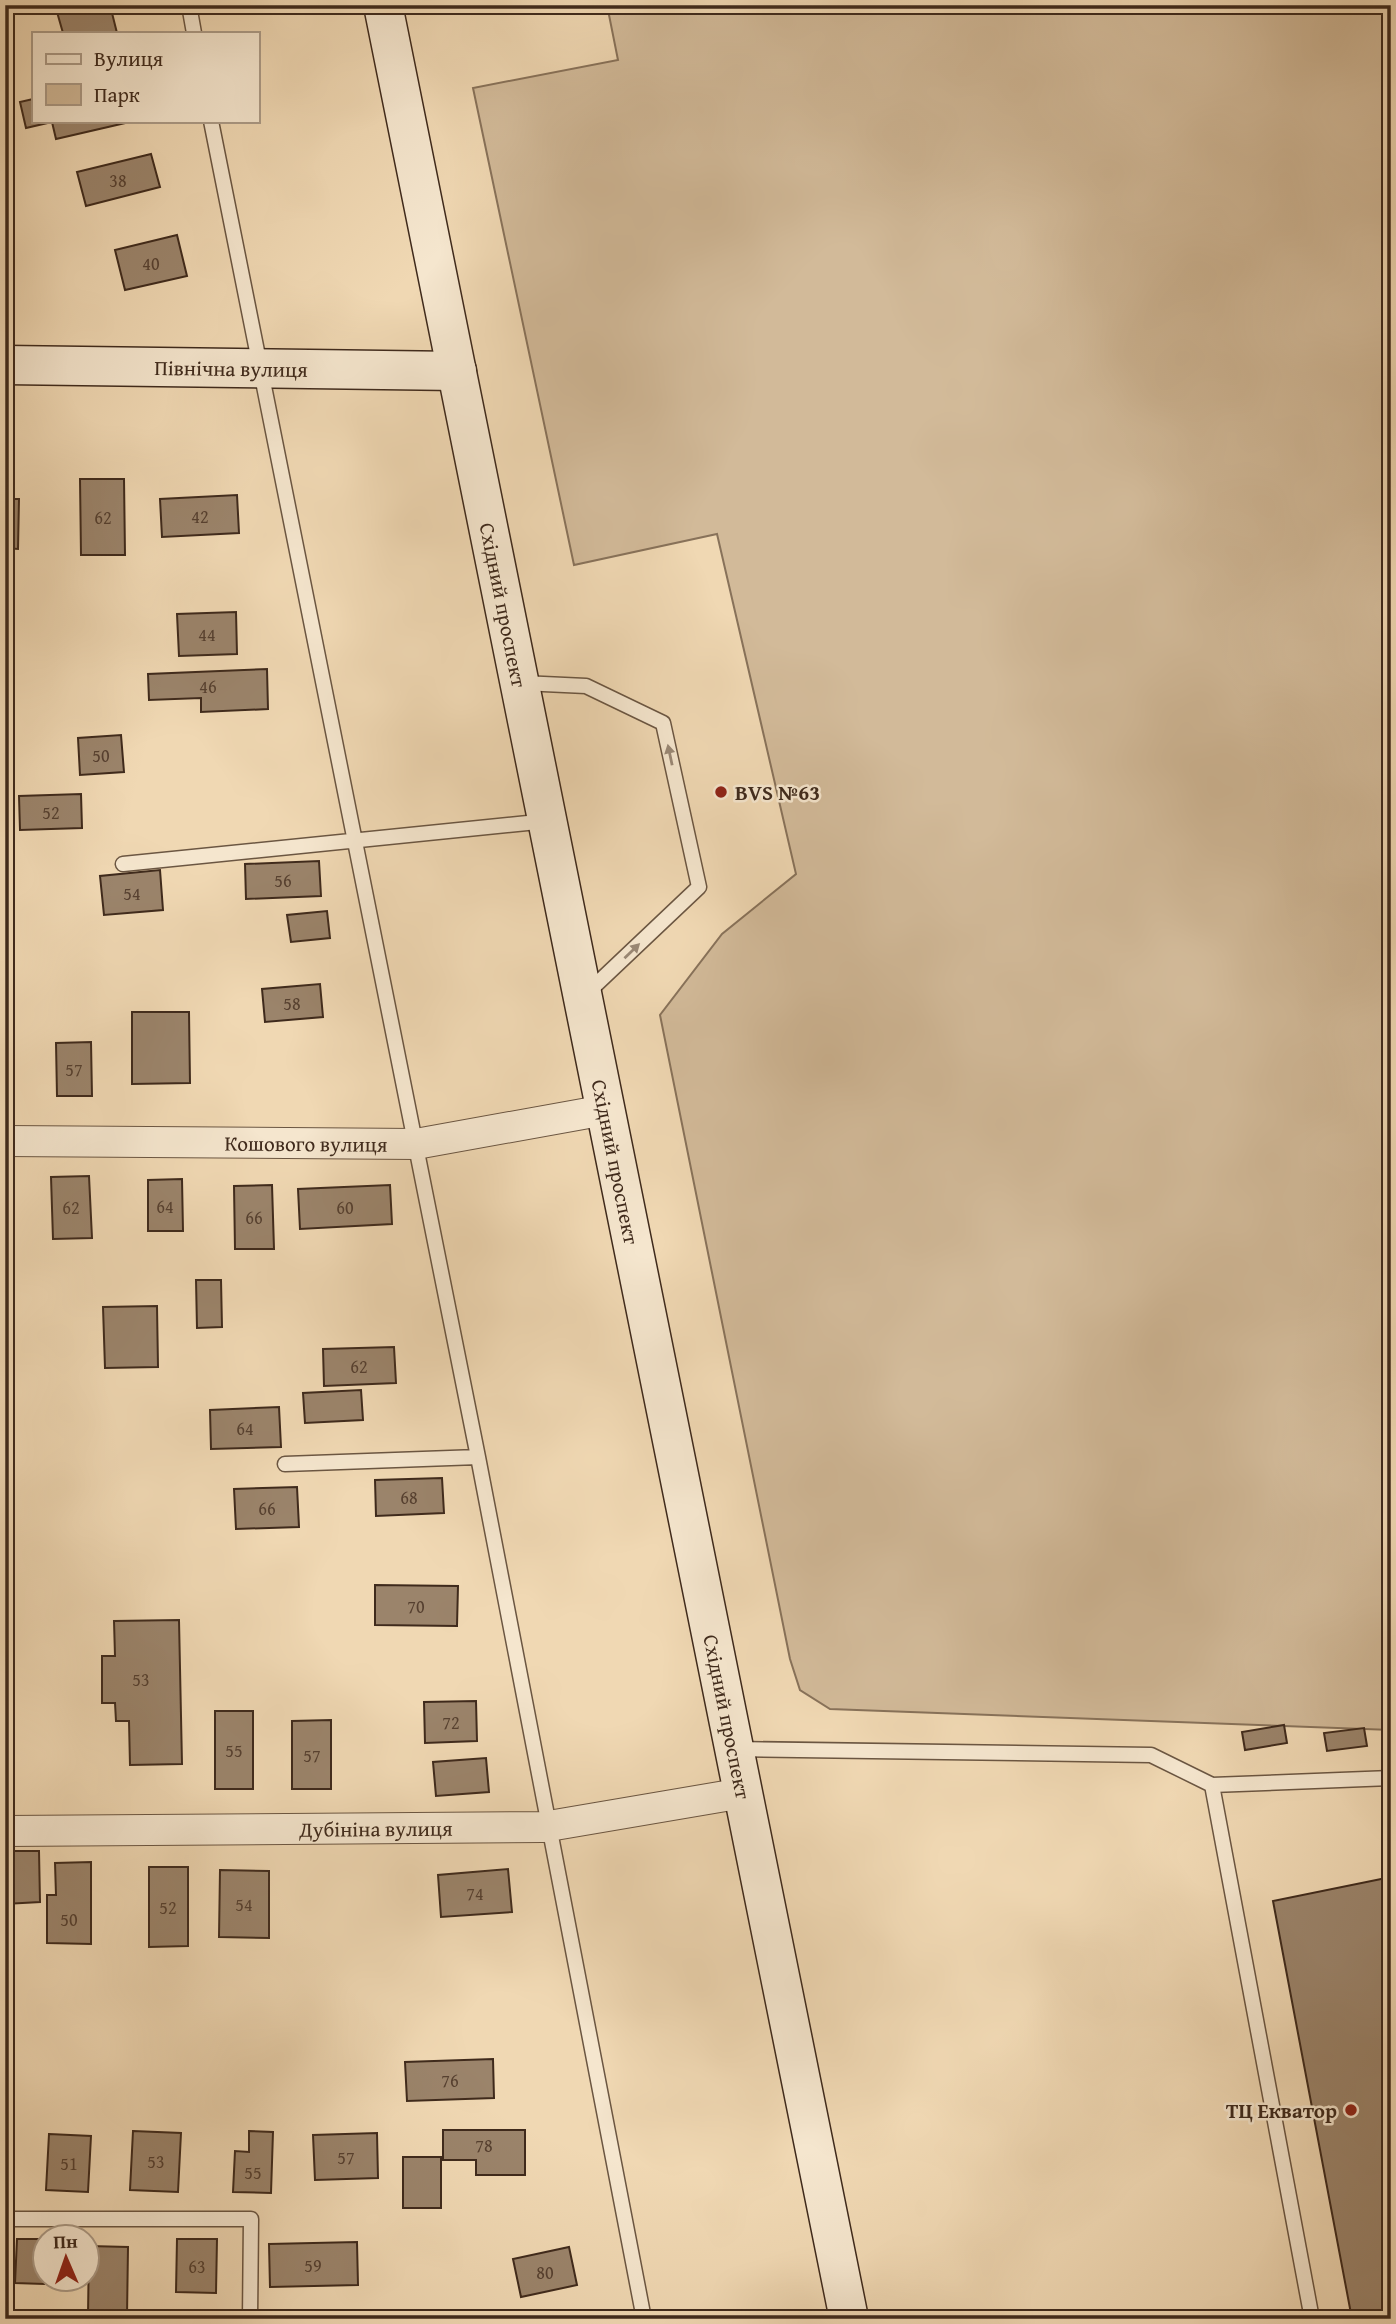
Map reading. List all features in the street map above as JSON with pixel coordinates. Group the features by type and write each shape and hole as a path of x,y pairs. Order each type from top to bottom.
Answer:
{"main road":[{"name":"Східний проспект","path":"383,5 849,2319"},
{"name":"Північна вулиця","path":"5,365 457,371"}],"street":[{"name":"Кошового вулиця","path":"5,1140 416,1144 606,1110"},
{"name":"Дубініна вулиця","path":"5,1831 551,1825 743,1793"}],"lane":[{"path":"188,5 194,32"},
{"path":"211,122 551,1825 644,2319"},
{"path":"520,682 586,686 663,723 699,887 583,998"},
{"path":"123,864 547,821"},
{"path":"285,1464 478,1457"},
{"path":"734,1749 1151,1755 1212,1784 1391,1778"},
{"path":"1212,1784 1312,2319"},
{"path":"5,2219 251,2219 250,2319"}],"green space":[{"path":"607,5 1391,5 1391,1730 830,1709 800,1690 790,1659 660,1015 722,934 796,874 717,534 574,565 473,88 618,60"}],"building":[{"path":"83,5 110,5 117,32 63,32 57,12"},
{"path":"32,99 32,122 52,122 26,128 20,102"},
{"path":"52,122 130,122 56,139"},
{"path":"151,154 160,187 86,206 77,172"},
{"path":"177,235 187,276 125,290 115,250"},
{"path":"80,479 124,479 125,555 81,555"},
{"path":"237,495 239,533 162,537 160,499"},
{"path":"5,499 19,499 18,549 5,548"},
{"path":"236,612 237,654 179,656 177,614"},
{"path":"267,669 268,709 201,712 201,698 149,700 148,674"},
{"path":"5,724 12,724 13,796 5,796"},
{"path":"121,735 124,772 80,775 78,738"},
{"path":"81,794 82,828 20,830 19,796"},
{"path":"319,861 321,896 246,899 245,864"},
{"path":"160,870 163,910 104,915 100,876"},
{"path":"327,911 330,938 291,942 287,915"},
{"path":"320,984 323,1017 265,1022 262,989"},
{"path":"132,1012 189,1012 190,1083 132,1084"},
{"path":"91,1042 92,1096 57,1096 56,1043"},
{"path":"89,1176 92,1238 53,1239 51,1177"},
{"path":"182,1179 183,1231 148,1231 148,1180"},
{"path":"272,1185 274,1249 235,1249 234,1186"},
{"path":"390,1185 392,1224 300,1229 298,1189"},
{"path":"196,1280 221,1280 222,1327 197,1328"},
{"path":"157,1306 158,1367 105,1368 103,1307"},
{"path":"394,1347 396,1383 324,1386 323,1349"},
{"path":"361,1390 363,1420 305,1423 303,1393"},
{"path":"279,1407 281,1447 211,1449 210,1410"},
{"path":"442,1478 444,1513 376,1516 375,1480"},
{"path":"297,1487 299,1527 236,1529 234,1489"},
{"path":"375,1585 458,1586 457,1626 375,1625"},
{"path":"179,1620 182,1764 130,1765 129,1721 116,1721 115,1703 102,1703 102,1656 115,1656 114,1621"},
{"path":"476,1701 477,1741 425,1743 424,1702"},
{"path":"215,1711 253,1711 253,1789 215,1789"},
{"path":"331,1720 331,1789 292,1789 292,1721"},
{"path":"1284,1725 1287,1743 1245,1750 1242,1732"},
{"path":"1364,1728 1367,1746 1327,1751 1324,1733"},
{"path":"486,1758 489,1792 436,1796 433,1762"},
{"path":"5,1851 39,1851 40,1902 5,1904"},
{"path":"91,1862 91,1944 47,1943 47,1895 56,1895 55,1863"},
{"path":"149,1867 188,1867 188,1946 149,1947"},
{"path":"508,1869 512,1912 441,1917 438,1875"},
{"path":"220,1870 269,1871 269,1938 219,1937"},
{"name":"ТЦ Екватор","path":"1391,1877 1391,2319 1352,2319 1273,1901"},
{"path":"493,2059 494,2098 407,2101 405,2062"},
{"path":"443,2130 525,2130 525,2175 476,2175 476,2160 443,2160"},
{"path":"133,2131 181,2133 178,2192 130,2190"},
{"path":"249,2131 273,2132 271,2193 233,2192 235,2151 249,2152"},
{"path":"377,2133 378,2178 315,2180 313,2135"},
{"path":"49,2134 91,2136 88,2192 46,2190"},
{"path":"403,2157 441,2157 441,2208 403,2208"},
{"path":"17,2239 32,2239 32,2284 15,2283"},
{"path":"177,2239 217,2239 216,2293 176,2292"},
{"path":"357,2242 358,2285 270,2287 269,2244"},
{"path":"102,2246 128,2247 127,2316 88,2315 88,2292 102,2292"},
{"path":"569,2247 577,2285 521,2297 513,2259"}],"place":[{"name":"BVS №63","path":"721,792"},
{"name":"ТЦ Екватор","path":"1351,2110"}]}
